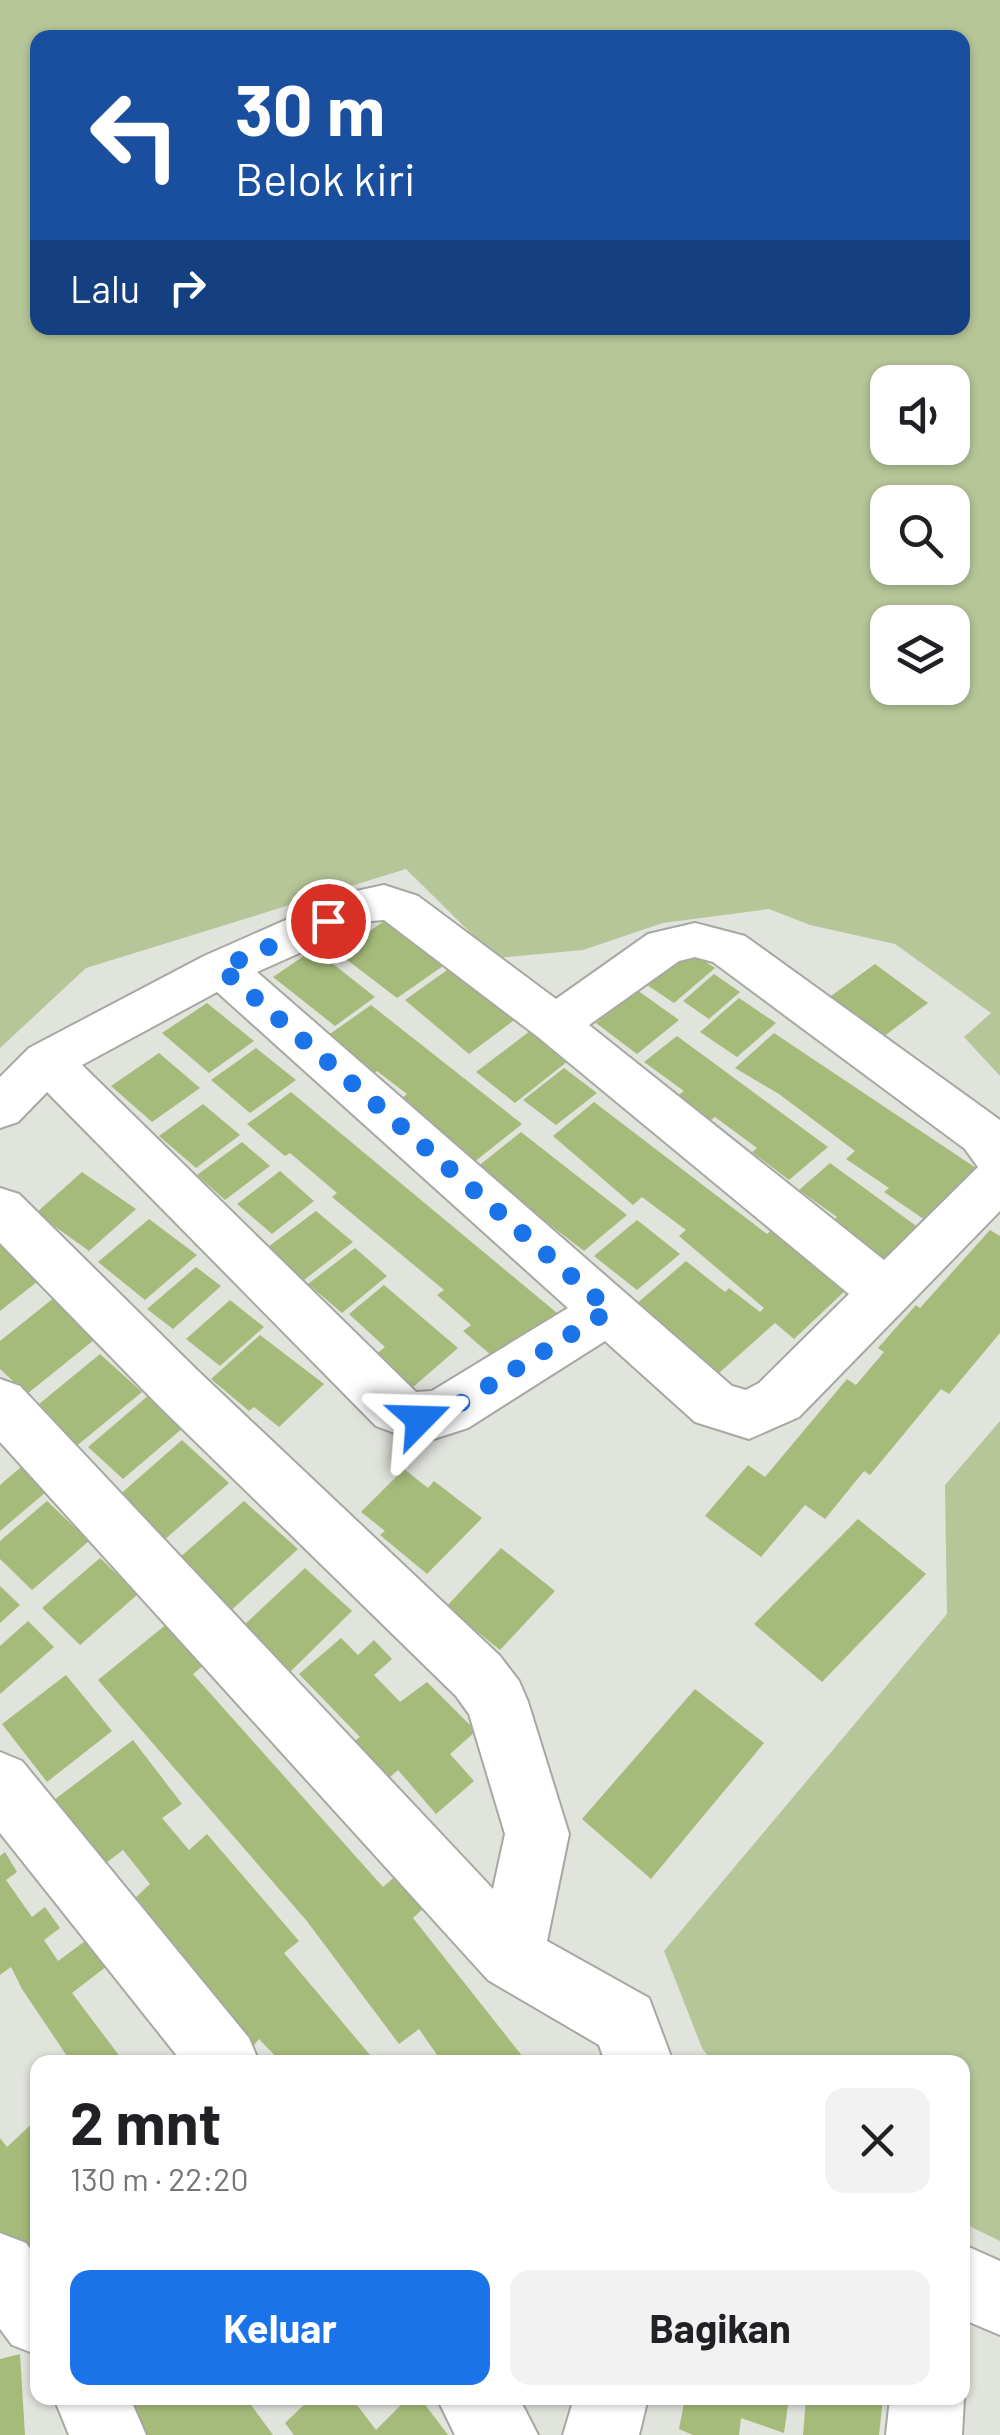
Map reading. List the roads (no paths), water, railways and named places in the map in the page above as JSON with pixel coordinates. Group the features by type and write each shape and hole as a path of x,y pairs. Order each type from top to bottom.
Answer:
{"street":[{"path":"0,1108 47,1062 221,968 363,905 384,902 401,908 555,1024 887,1294"},
{"path":"555,1024 665,946 694,940 728,948 983,1135 1000,1155 1000,1161"},
{"path":"221,968 716,1405 750,1414 779,1400 1000,1178"},
{"path":"47,1062 396,1409 420,1419 448,1411 610,1310"},
{"path":"0,1209 191,1400 478,1676 497,1702 537,1834 510,1957"},
{"path":"0,1403 510,1957 625,2022 637,2055"},
{"path":"0,1783 220,2055"},
{"path":"0,2269 30,2308"},
{"path":"970,2284 1000,2300"},
{"path":"95,2405 108,2435"},
{"path":"479,2405 500,2435"},
{"path":"601,2435 608,2405"},
{"path":"924,2435 926,2405"}]}
